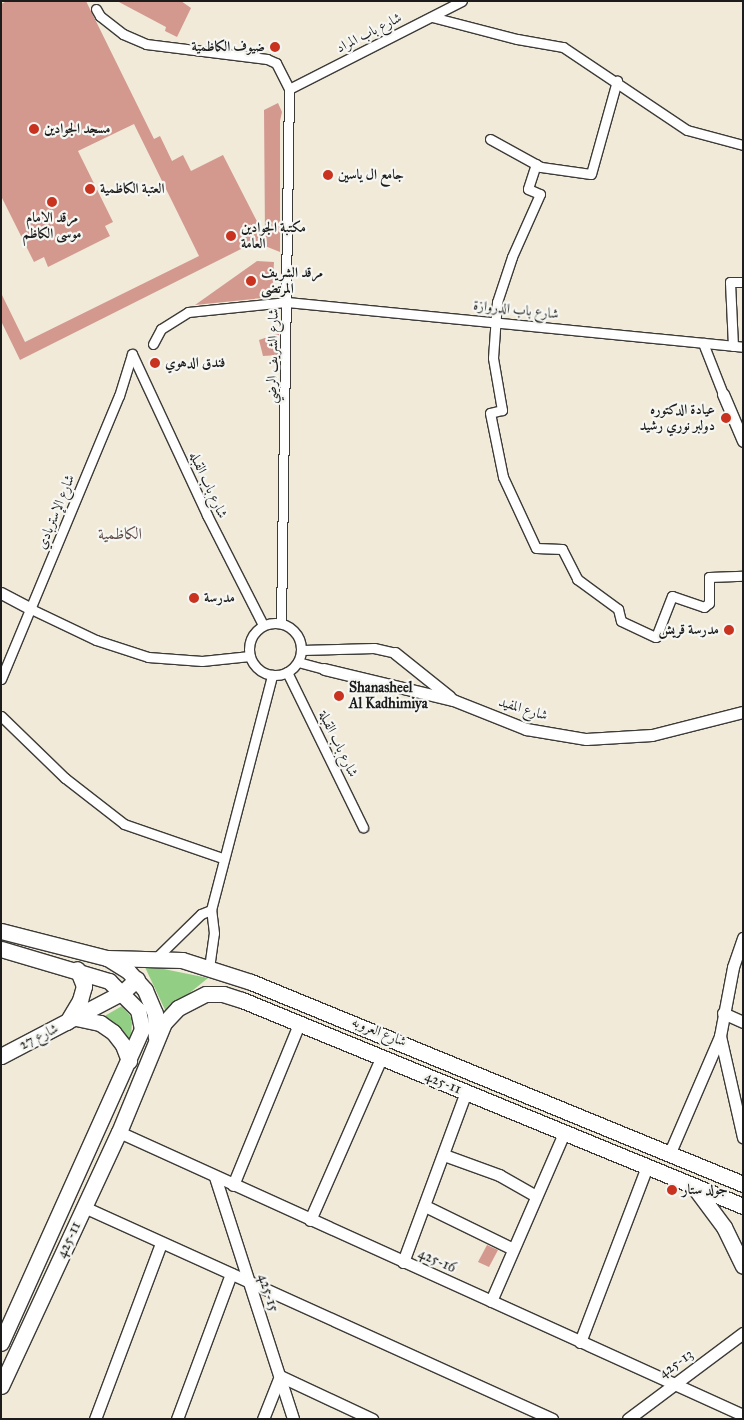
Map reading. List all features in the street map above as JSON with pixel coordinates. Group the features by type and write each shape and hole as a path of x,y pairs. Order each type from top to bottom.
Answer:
{"street":[{"name":"شارع باب المراد","path":"289,89 462,1"},
{"path":"96,9 100,16 123,34 146,44 267,59 276,63 289,89"},
{"path":"432,17 517,39 562,47 617,81 687,130 743,145"},
{"path":"490,139 536,164 591,174 617,81"},
{"name":"شارع الشريف الرضي","path":"281,623 289,89"},
{"path":"536,164 528,189 540,194 503,280 494,322 494,372 502,410 490,413 496,452 503,477 536,548 562,549 577,578 618,609 621,621 656,637 672,596 704,607 709,603 709,577 743,576"},
{"path":"738,346 730,282 743,282"},
{"name":"شارع باب الدروازة","path":"153,344 160,329 188,312 287,302 738,346"},
{"path":"703,343 743,441"},
{"name":"شارع الإستربادي","path":"1,679 119,396 132,354"},
{"name":"شارع باب القبله","path":"132,354 207,515 263,626"},
{"path":"1,593 31,610 96,640 148,657 202,660 250,656"},
{"path":"281,623 295,631 302,650 298,662 287,672 272,675 258,669 250,656 251,638 263,626 281,623"},
{"path":"302,650 374,648 395,653 453,700"},
{"name":"شارع المفيد","path":"298,662 453,700 526,729 586,740 652,735 743,712"},
{"name":"شارع باب القبلة","path":"287,672 363,827"},
{"path":"209,968 214,933 211,910 222,858 272,675"},
{"path":"1,716 66,778 124,824 222,858"},
{"path":"156,958 201,914 211,910"},
{"name":"شارع العروبه","path":"1,931 102,956 156,958 209,968 405,1042 743,1184"},
{"path":"671,1150 720,1036 723,1012 743,938"},
{"path":"1,949 82,971 109,981 123,992"},
{"path":"82,971 98,967 102,956"},
{"path":"102,956 104,972 109,981"},
{"name":"425-11","path":"102,956 137,979 155,1013 156,1038"},
{"path":"82,971 84,986 71,1020 92,1020 113,1032 124,1045 129,1061"},
{"name":"شارع 27","path":"1,1056 123,992 137,979"},
{"name":"425-11","path":"1,1343 129,1061 142,1028 138,1010 123,992"},
{"name":"425-11","path":"1,1386 119,1132 156,1038 170,1014 206,994 223,994 242,1000 743,1206"},
{"path":"723,1012 743,1022"},
{"path":"233,1185 299,1024"},
{"path":"720,1036 743,1137"},
{"path":"310,1220 381,1058"},
{"path":"404,1262 466,1092"},
{"name":"425-16","path":"119,1132 743,1415"},
{"path":"491,1302 534,1195 564,1133"},
{"path":"444,1155 499,1176 534,1195"},
{"path":"580,1342 646,1167"},
{"name":"425-15","path":"215,1177 293,1419"},
{"path":"694,1186 724,1227 743,1266"},
{"path":"425,1206 513,1249"},
{"path":"84,1207 552,1419"},
{"path":"94,1419 161,1243"},
{"path":"177,1419 231,1274"},
{"name":"425-13","path":"628,1419 743,1333"},
{"path":"263,1419 280,1376 372,1419"}],"green space":[{"path":"144,965 208,978 166,1012"},
{"path":"122,1006 132,1018 131,1042 101,1018"}],"building":[{"name":"العتبة الكاظمية","path":"7,1 86,1 154,139 160,136 172,161 183,155 191,171 223,155 265,237 20,360 1,321 1,293 25,342 199,256 134,124 78,151 113,222 105,226 110,236 48,267 44,257 34,262 1,196 1,4"},
{"path":"117,1 181,1 191,8 177,37 165,31 166,27"},
{"path":"278,103 282,112 280,121 280,252 265,246 264,110"},
{"name":"مرقد الشريف المرتضى","path":"257,261 274,262 272,297 195,305"},
{"path":"279,333 279,355 263,356 259,340"},
{"path":"487,1245 498,1250 489,1267 478,1262"}],"place":[{"name":"ضيوف الكاظمية","path":"275,47"},
{"name":"مسجد الجوادين","path":"34,129"},
{"name":"جامع ال ياسين","path":"328,175"},
{"name":"العتبة الكاظمية","path":"90,189"},
{"name":"مرقد الامام موسى الكاظم","path":"52,202"},
{"name":"مكتبة الجوادين العامة","path":"231,236"},
{"name":"مرقد الشريف المرتضى","path":"251,281"},
{"name":"فندق الدهوي","path":"155,363"},
{"name":"عيادة الدكتوره دولبر نوري رشيد","path":"726,418"},
{"name":"مدرسة","path":"194,598"},
{"name":"مدرسة قريش","path":"729,630"},
{"name":"Shanasheel Al Kadhimiya","path":"339,696"},
{"name":"جولد ستار","path":"672,1190"}],"district":[{"name":"الكاظمية","path":"120,534"}]}
